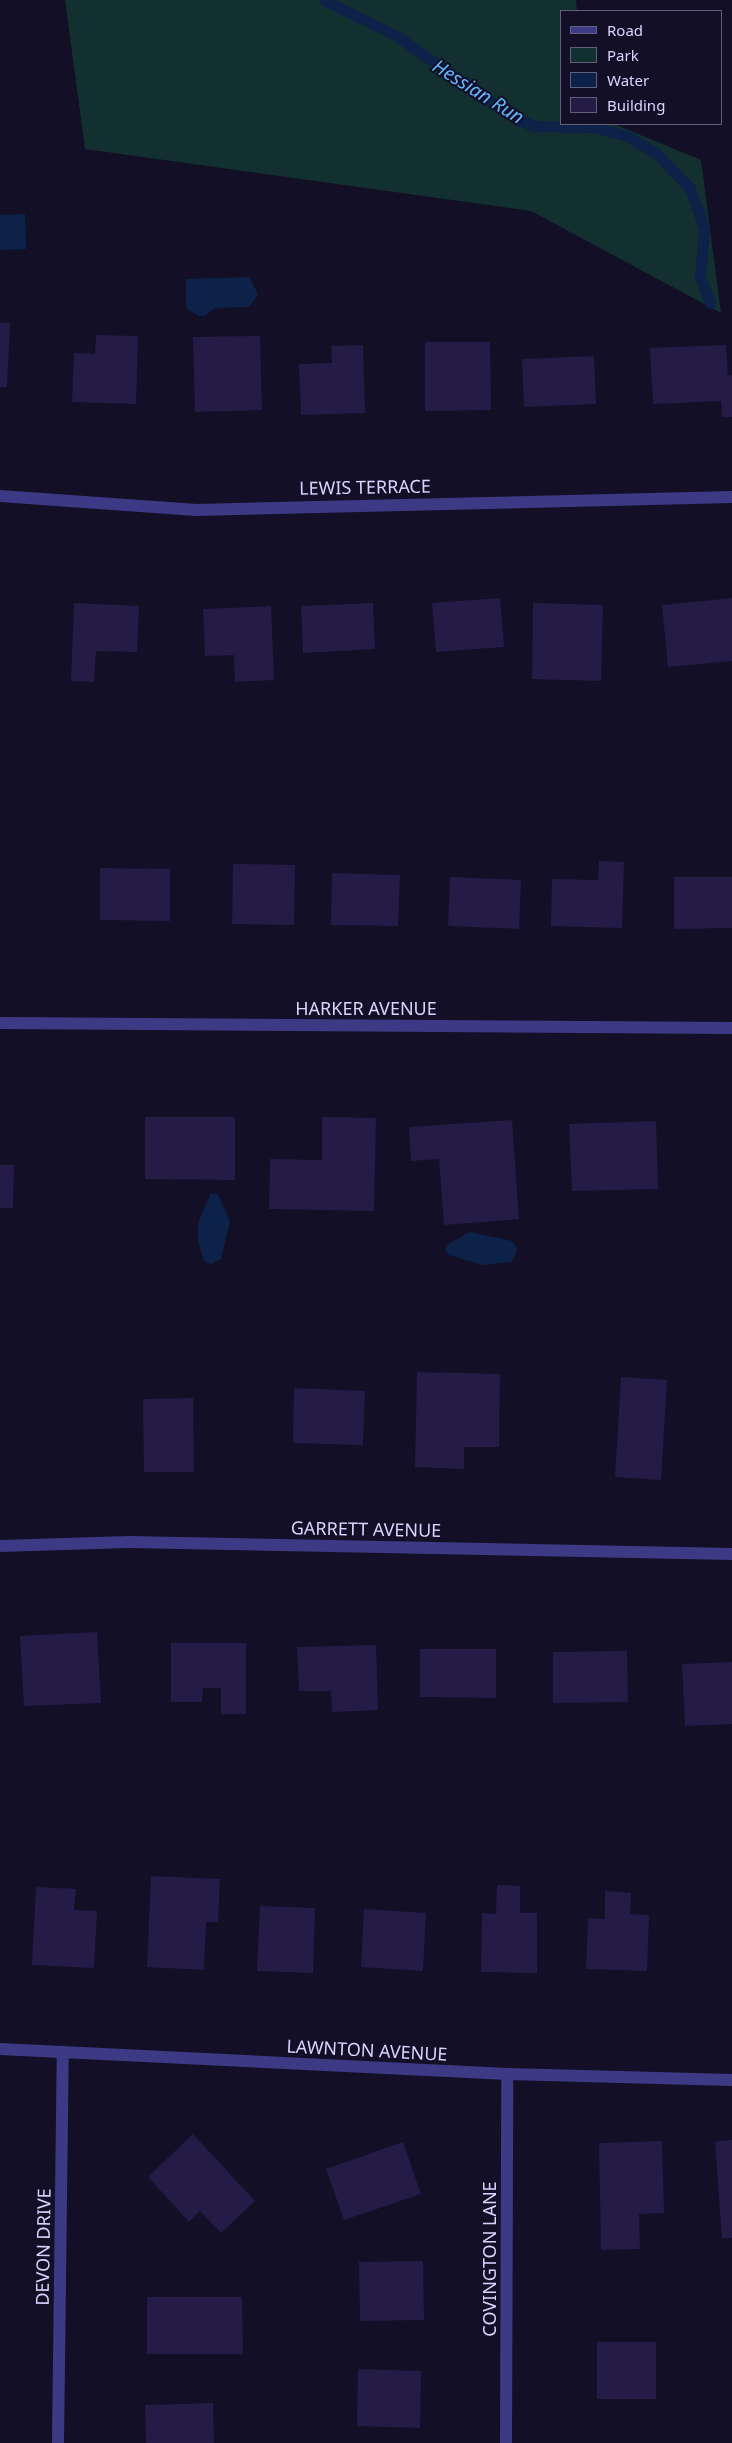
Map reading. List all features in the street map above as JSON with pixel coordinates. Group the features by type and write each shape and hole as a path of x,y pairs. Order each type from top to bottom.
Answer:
{"street":[{"name":"LEWIS TERRACE","path":"0,496 197,510 732,497"},
{"name":"HARKER AVENUE","path":"0,1022 732,1028"},
{"name":"GARRETT AVENUE","path":"0,1546 129,1542 732,1554"},
{"name":"LAWNTON AVENUE","path":"0,2049 508,2074 732,2080"},
{"name":"DEVON DRIVE","path":"58,2443 63,2052"},
{"name":"COVINGTON LANE","path":"506,2443 508,2074"}],"green space":[{"path":"65,0 576,0 577,10 560,10 560,125 616,125 701,160 721,313 531,211 85,149"}],"water":[{"path":"25,214 26,249 0,250 0,215"},
{"path":"249,277 258,294 249,307 215,308 205,316 198,316 186,308 186,279"},
{"path":"211,1193 218,1194 230,1221 221,1259 211,1264 204,1261 198,1241 198,1223"},
{"path":"470,1232 512,1241 517,1247 515,1256 511,1262 482,1265 449,1255 445,1250 448,1244"}],"building":[{"path":"0,322 10,323 7,387 0,387"},
{"path":"96,335 138,336 136,404 72,402 74,353 95,354"},
{"path":"260,336 262,410 195,412 193,337"},
{"path":"425,342 490,342 491,410 425,411"},
{"path":"363,345 365,413 301,415 299,364 332,363 331,346"},
{"path":"726,345 728,376 732,375 732,417 722,417 721,401 653,404 650,348"},
{"path":"594,356 596,404 524,407 522,359"},
{"path":"500,598 504,647 436,652 432,603"},
{"path":"732,598 732,661 668,667 662,605"},
{"path":"74,603 139,606 137,652 96,651 94,682 71,681"},
{"path":"373,603 375,649 303,653 301,606"},
{"path":"533,603 603,605 601,681 532,679"},
{"path":"271,606 274,680 235,682 234,655 205,656 203,609"},
{"path":"599,861 624,862 622,928 551,926 552,879 598,880"},
{"path":"233,864 295,865 294,925 232,924"},
{"path":"100,868 170,869 170,921 100,920"},
{"path":"332,873 400,875 398,926 331,925"},
{"path":"450,877 521,880 519,929 448,926"},
{"path":"674,877 732,877 732,928 674,929"},
{"path":"145,1117 235,1117 235,1180 145,1179"},
{"path":"322,1117 376,1118 374,1211 269,1209 270,1159 322,1160"},
{"path":"512,1120 519,1219 444,1225 439,1159 411,1161 409,1127"},
{"path":"656,1121 658,1189 572,1191 569,1124"},
{"path":"0,1165 14,1165 13,1208 0,1208"},
{"path":"417,1372 500,1374 499,1447 464,1447 464,1469 415,1467"},
{"path":"621,1377 667,1380 661,1480 615,1477"},
{"path":"294,1388 365,1391 363,1445 293,1443"},
{"path":"193,1398 194,1472 144,1472 143,1399"},
{"path":"97,1632 101,1703 24,1706 20,1636"},
{"path":"171,1643 246,1643 246,1714 221,1714 221,1688 203,1688 202,1702 171,1702"},
{"path":"376,1645 378,1710 332,1712 331,1691 299,1691 297,1647"},
{"path":"420,1649 496,1649 496,1698 420,1697"},
{"path":"627,1651 628,1702 553,1703 553,1652"},
{"path":"732,1662 732,1724 685,1726 682,1664"},
{"path":"151,1876 220,1879 218,1922 206,1922 204,1970 147,1967"},
{"path":"497,1885 520,1886 520,1913 537,1913 537,1973 481,1972 482,1913 496,1914"},
{"path":"36,1887 76,1889 74,1910 97,1911 94,1968 32,1965"},
{"path":"605,1891 631,1893 630,1914 649,1915 647,1971 586,1969 588,1918 605,1919"},
{"path":"260,1906 315,1908 313,1973 257,1971"},
{"path":"364,1909 426,1913 423,1971 361,1967"},
{"path":"193,2134 255,2201 221,2233 200,2211 189,2222 148,2177"},
{"path":"732,2140 732,2238 722,2238 715,2142"},
{"path":"662,2141 664,2213 639,2214 640,2249 601,2250 599,2143"},
{"path":"403,2142 421,2194 344,2220 326,2169"},
{"path":"423,2261 424,2320 360,2321 359,2262"},
{"path":"147,2297 242,2297 243,2354 147,2354"},
{"path":"597,2342 656,2342 656,2399 597,2399"},
{"path":"358,2369 421,2371 420,2428 357,2426"},
{"path":"213,2403 214,2443 146,2443 145,2405"}],"waterway":[{"name":"Hessian Run","path":"324,0 395,35 516,119 534,126 592,127 625,135 655,152 689,187 698,210 704,230 700,277 710,303"}]}
